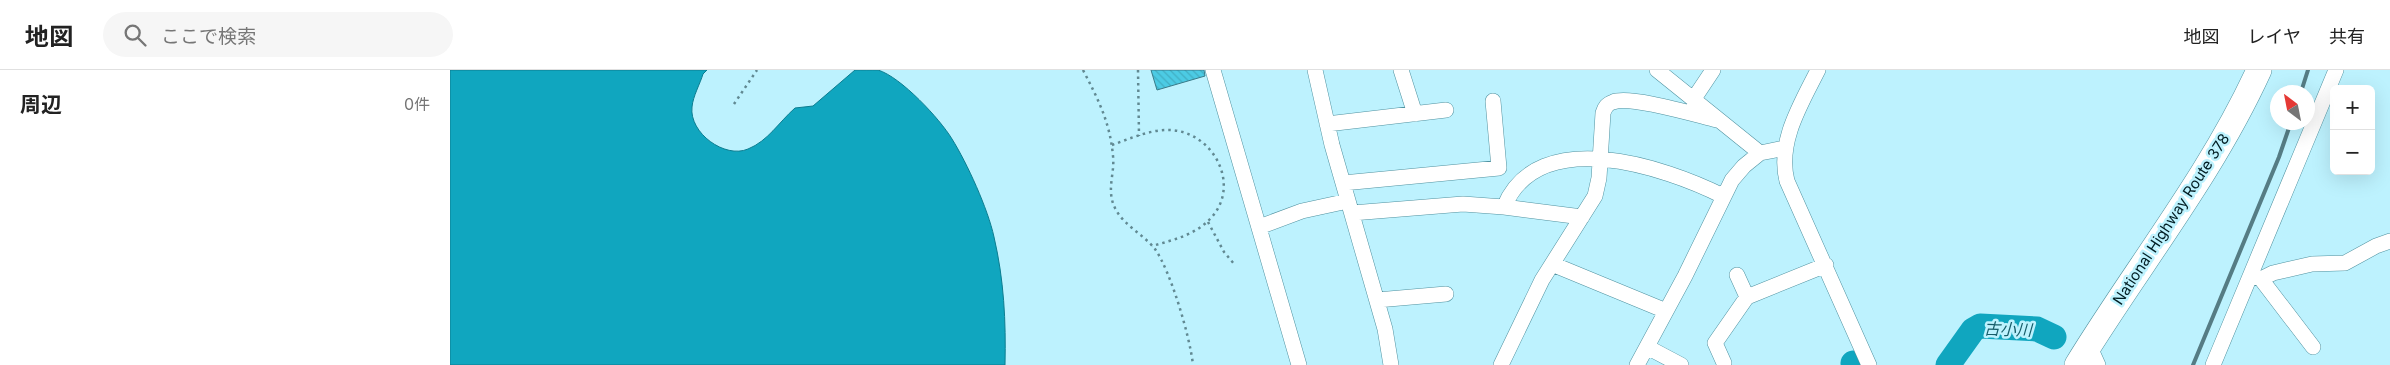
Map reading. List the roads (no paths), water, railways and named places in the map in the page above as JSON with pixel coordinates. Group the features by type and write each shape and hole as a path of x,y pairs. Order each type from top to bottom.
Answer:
{"highway":[{"name":"National Highway Route 378","path":"2088,358 2204,170 2235,117 2259,70"}],"street":[{"path":"1213,70 1299,365"},
{"path":"1315,70 1327,124 1385,329 1391,365"},
{"path":"1401,70 1415,114"},
{"path":"1657,70 1760,153"},
{"path":"1693,100 1713,70"},
{"path":"1818,70 1798,112 1785,148 1783,166 1787,181 1869,365"},
{"path":"2213,365 2256,277 2336,70"},
{"path":"1501,365 1552,264 1595,196 1603,113 1606,106 1614,101 1629,100 1717,120"},
{"path":"1343,183 1499,168 1493,101"},
{"path":"1327,124 1446,110"},
{"path":"1638,365 1732,180 1744,166 1760,153 1785,148"},
{"path":"1504,207 1509,194 1524,177 1547,165 1567,159 1600,158 1691,180 1723,196"},
{"path":"1259,227 1302,211 1350,207 1463,204 1582,217"},
{"path":"2256,277 2312,264 2345,263 2376,246 2390,241"},
{"path":"1552,264 1666,311"},
{"path":"1724,364 1715,343 1747,297 1826,265"},
{"path":"1737,275 1747,297"},
{"path":"2256,277 2313,346"},
{"path":"1377,300 1446,294"},
{"path":"1647,347 1681,365"}],"water":[{"path":"450,70 707,70 703,74 692,107 696,126 710,142 719,147 739,151 755,146 762,141 795,108 813,106 855,70 878,70 887,74 898,81 919,100 946,131 964,160 982,200 991,226 1000,269 1005,317 1005,365 450,365"}],"waterway":[{"name":"古小川","path":"1948,365 1973,330 1980,326 2037,329 2054,337"},
{"name":"古小川","path":"1853,363 1857,365"}],"railway":[{"path":"2303,85 2308,70"},
{"path":"2193,365 2279,157 2288,130"}]}
